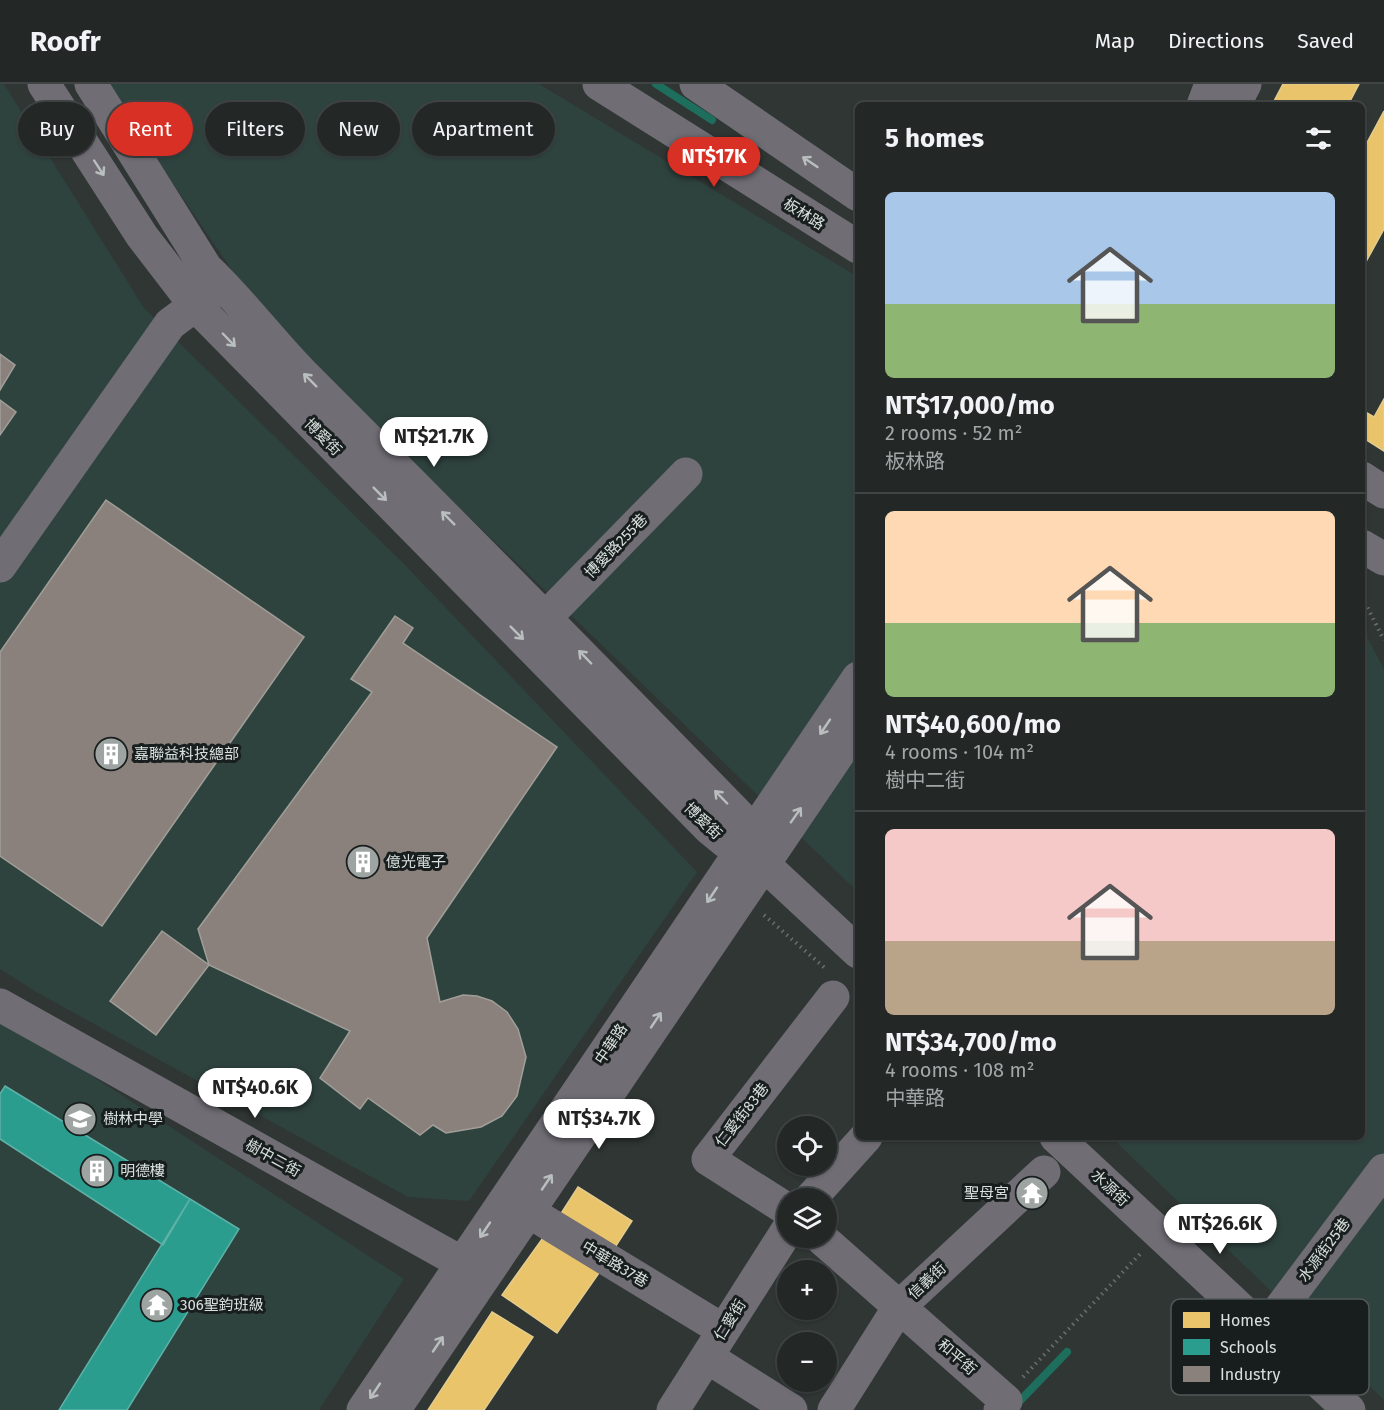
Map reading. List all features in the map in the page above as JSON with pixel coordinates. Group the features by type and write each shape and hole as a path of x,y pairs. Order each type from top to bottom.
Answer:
{"street":[{"name":"博愛街","path":"44,84 142,236 195,305 709,828 726,842 753,855"},
{"name":"博愛街","path":"91,84 206,268 224,285 269,339 546,617 742,819 753,855"},
{"name":"板林路","path":"599,84 855,245"},
{"path":"696,84 855,193"},
{"path":"1204,102 1211,84"},
{"path":"1236,102 1245,84"},
{"path":"0,566 170,324 224,285"},
{"name":"博愛路255巷","path":"546,617 686,474"},
{"path":"1365,480 1384,492"},
{"path":"1365,548 1384,559"},
{"name":"中華路","path":"363,1410 473,1269 517,1204 753,855 855,683"},
{"name":"中華路","path":"753,855 855,729"},
{"path":"753,855 855,949"},
{"name":"仁愛街83巷","path":"777,1203 708,1159 833,997"},
{"name":"樹中二街","path":"0,1005 473,1269"},
{"path":"821,1188 863,1140"},
{"name":"水源街","path":"1059,1140 1230,1299"},
{"name":"水源街25巷","path":"1287,1299 1384,1170"},
{"name":"信義街","path":"834,1410 899,1307 1044,1172"},
{"name":"中華路37巷","path":"517,1204 715,1344 791,1410"},
{"name":"仁愛街","path":"673,1410 777,1246"},
{"name":"和平街","path":"832,1248 1008,1398"},
{"name":"中華路","path":"394,1410 473,1269"},
{"name":"水源街","path":"1333,1395 1349,1410"}],"path":[{"path":"1365,603 1384,640"},
{"path":"759,910 823,965 834,982 833,997"},
{"path":"1008,1398 1159,1233"}],"shaded area":[{"path":"0,84 4,84 18,106 18,156 49,156 144,308 406,566 697,872 469,1201 408,1197 38,993 0,969"},
{"path":"105,84 539,84 855,275 855,889 268,323 154,156 193,156 193,102 117,102"},
{"path":"1365,634 1384,669 1384,1400 1369,1386 1369,1299 1279,1299 1114,1140 1365,1140"},
{"name":"樹林中學","path":"0,1016 404,1279 319,1410 0,1410"}],"building: Homes":[{"path":"1283,84 1359,84 1350,102 1274,102"},
{"path":"1384,111 1384,229 1365,264 1365,146"},
{"path":"1384,399 1384,451 1365,439 1365,412 1374,417"},
{"path":"578,1187 632,1221 612,1252 560,1215"},
{"path":"545,1235 599,1273 557,1333 502,1295"},
{"path":"492,1312 533,1337 484,1410 428,1410"}],"building: Schools":[{"name":"明德樓","path":"5,1086 190,1199 163,1245 0,1139 0,1094"},
{"path":"190,1199 239,1229 127,1410 59,1410"}],"building: Industry":[{"path":"0,354 15,365 0,390"},
{"path":"0,400 16,412 0,435"},
{"name":"嘉聯益科技總部","path":"106,500 304,637 102,926 0,856 0,652"},
{"name":"億光電子","path":"395,616 413,628 403,643 557,747 427,938 440,1002 463,995 477,996 492,1001 507,1012 518,1029 526,1057 517,1096 502,1116 481,1127 446,1133 433,1125 420,1135 368,1098 360,1109 320,1078 350,1031 209,965 198,929 372,692 351,679"},
{"path":"162,931 209,965 156,1035 110,1001"}],"waterway":[{"path":"656,84 712,120"},
{"path":"1016,1405 1067,1352"}],"place":[{"name":"嘉聯益科技總部","path":"111,754"},
{"name":"億光電子","path":"363,862"},
{"name":"樹林中學","path":"80,1119"},
{"name":"明德樓","path":"97,1171"},
{"name":"聖母宮","path":"1032,1193"},
{"name":"306聖鈞班級","path":"157,1305"}]}
